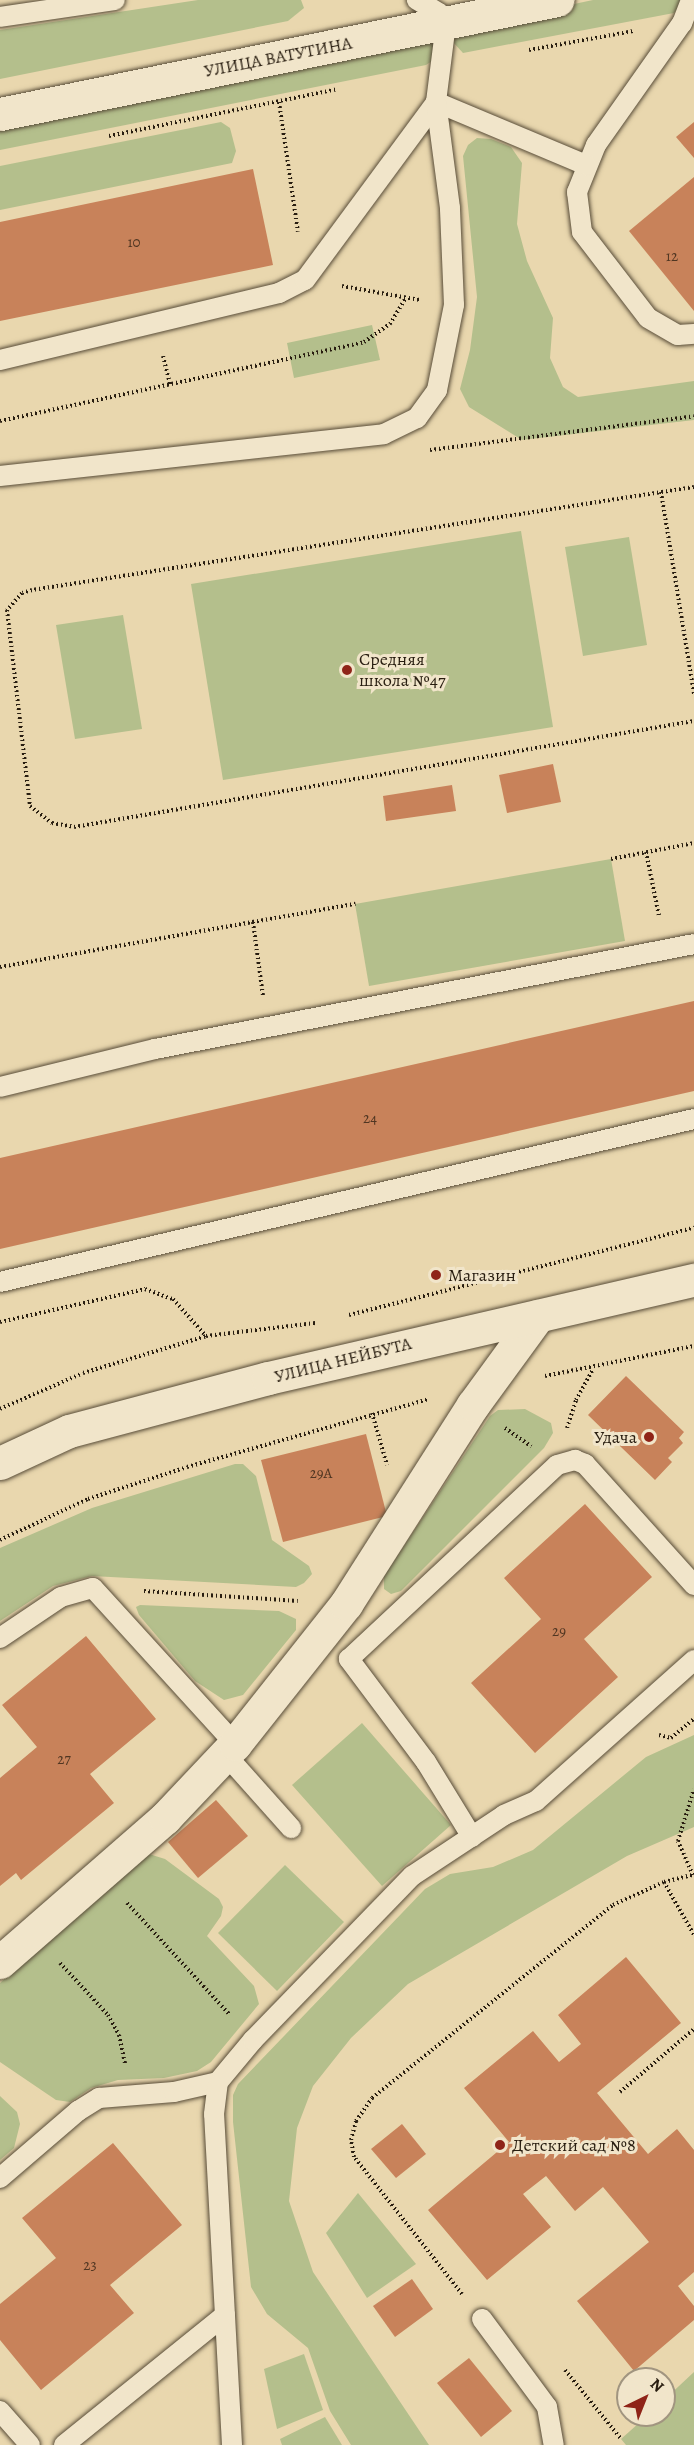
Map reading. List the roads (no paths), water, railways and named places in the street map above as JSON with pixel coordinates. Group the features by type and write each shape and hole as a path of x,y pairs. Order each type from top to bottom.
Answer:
{"street":[{"name":"УЛИЦА ВАТУТИНА","path":"0,114 556,0"},
{"name":"УЛИЦА НЕЙБУТА","path":"0,1463 69,1431 268,1378 694,1280"},
{"path":"0,1962 103,1876 231,1750 323,1637 473,1405 538,1316"}],"lane":[{"path":"0,17 115,0"},
{"path":"0,476 384,434 417,418 437,390 454,306 450,208 436,102 446,23 439,13 417,0"},
{"path":"690,0 682,23 596,145 577,192 582,232 648,318 678,335 694,334"},
{"path":"436,102 586,165"},
{"path":"0,360 279,293 305,280 436,102"},
{"path":"0,1087 266,1026 694,944"},
{"path":"0,1282 694,1119"},
{"path":"349,1659 557,1465 575,1461 585,1464 694,1585"},
{"path":"0,1638 61,1597 93,1588 231,1750 291,1828"},
{"path":"323,1637 349,1659 426,1762 472,1837"},
{"path":"232,2445 214,2114 218,2082 253,2040 412,1876 504,1815 536,1801 694,1660"},
{"path":"0,2178 78,2111 99,2098 124,2094 174,2092 218,2082"},
{"path":"64,2445 225,2315"},
{"path":"482,2319 547,2407 554,2445"},
{"path":"0,2411 30,2445"}],"place":[{"name":"Средняя школа №47","path":"347,670"},
{"name":"Магазин","path":"436,1275"},
{"name":"Удача","path":"649,1437"},
{"name":"Детский сад №8","path":"500,2145"}]}
